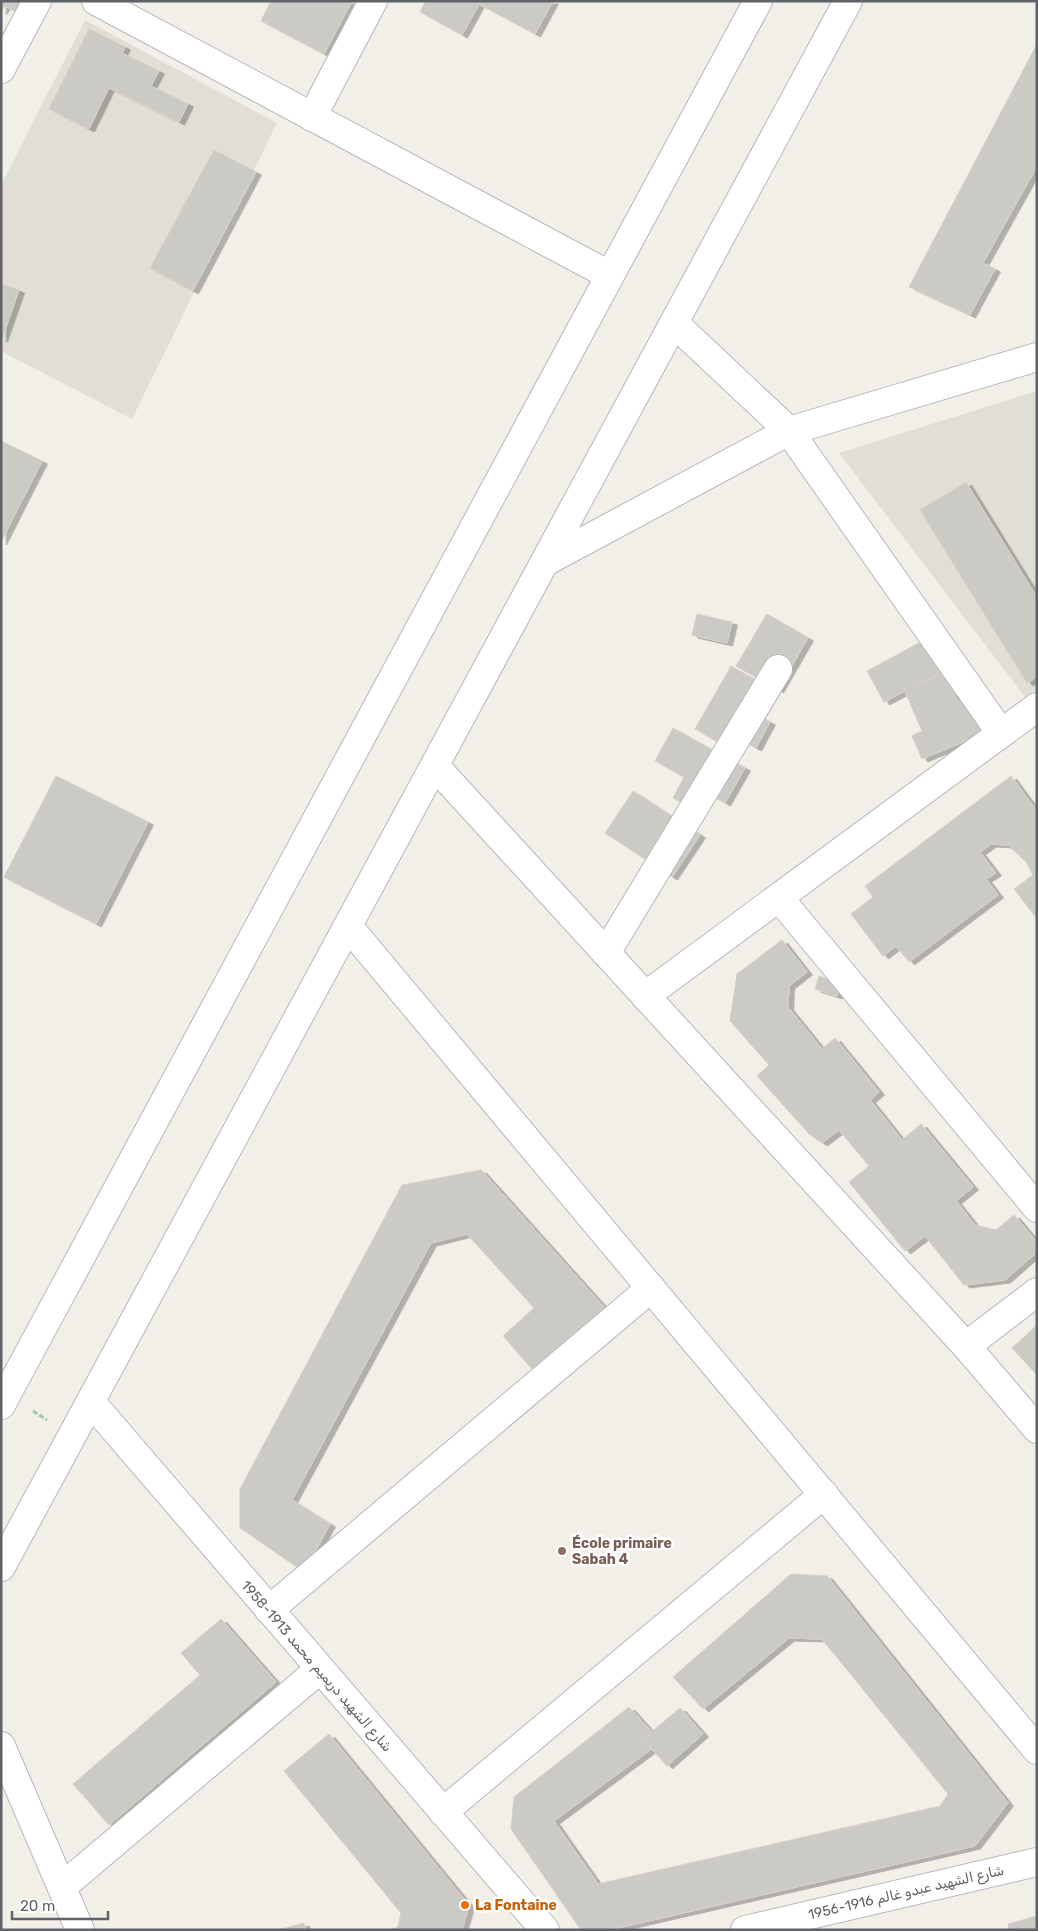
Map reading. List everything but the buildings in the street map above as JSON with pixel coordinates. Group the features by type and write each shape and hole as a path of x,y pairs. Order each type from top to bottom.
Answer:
{"street":[{"path":"1,70 37,1"},
{"path":"96,1 609,275"},
{"path":"312,117 373,1"},
{"path":"4,1400 758,1"},
{"path":"1,1567 848,1"},
{"path":"674,323 789,431 1001,733"},
{"path":"545,562 789,431 1037,357"},
{"path":"606,953 778,669"},
{"path":"646,996 1001,733 1033,718"},
{"path":"435,766 966,1346 1037,1429"},
{"path":"779,898 1037,1208"},
{"path":"348,926 1037,1750"},
{"path":"269,1610 651,1288"},
{"path":"966,1346 1037,1292"},
{"name":"شارع الشهيد دريميم محمد 1913-1958","path":"90,1402 545,1930"},
{"path":"443,1812 824,1494"},
{"path":"62,1887 320,1669"},
{"path":"1,1746 80,1930"},
{"name":"شارع الشهيد عبدو غالم 1916-1956","path":"745,1930 801,1924 1037,1862"}],"path":[{"path":"4,1400 72,1436"}],"shaded area":[{"path":"85,20 277,123 132,419 1,351 1,185"},
{"path":"1037,391 1037,689 1025,697 839,453"}],"place":[{"name":"École primaire Sabah 4","path":"562,1551"},
{"name":"La Fontaine","path":"465,1905"}]}
